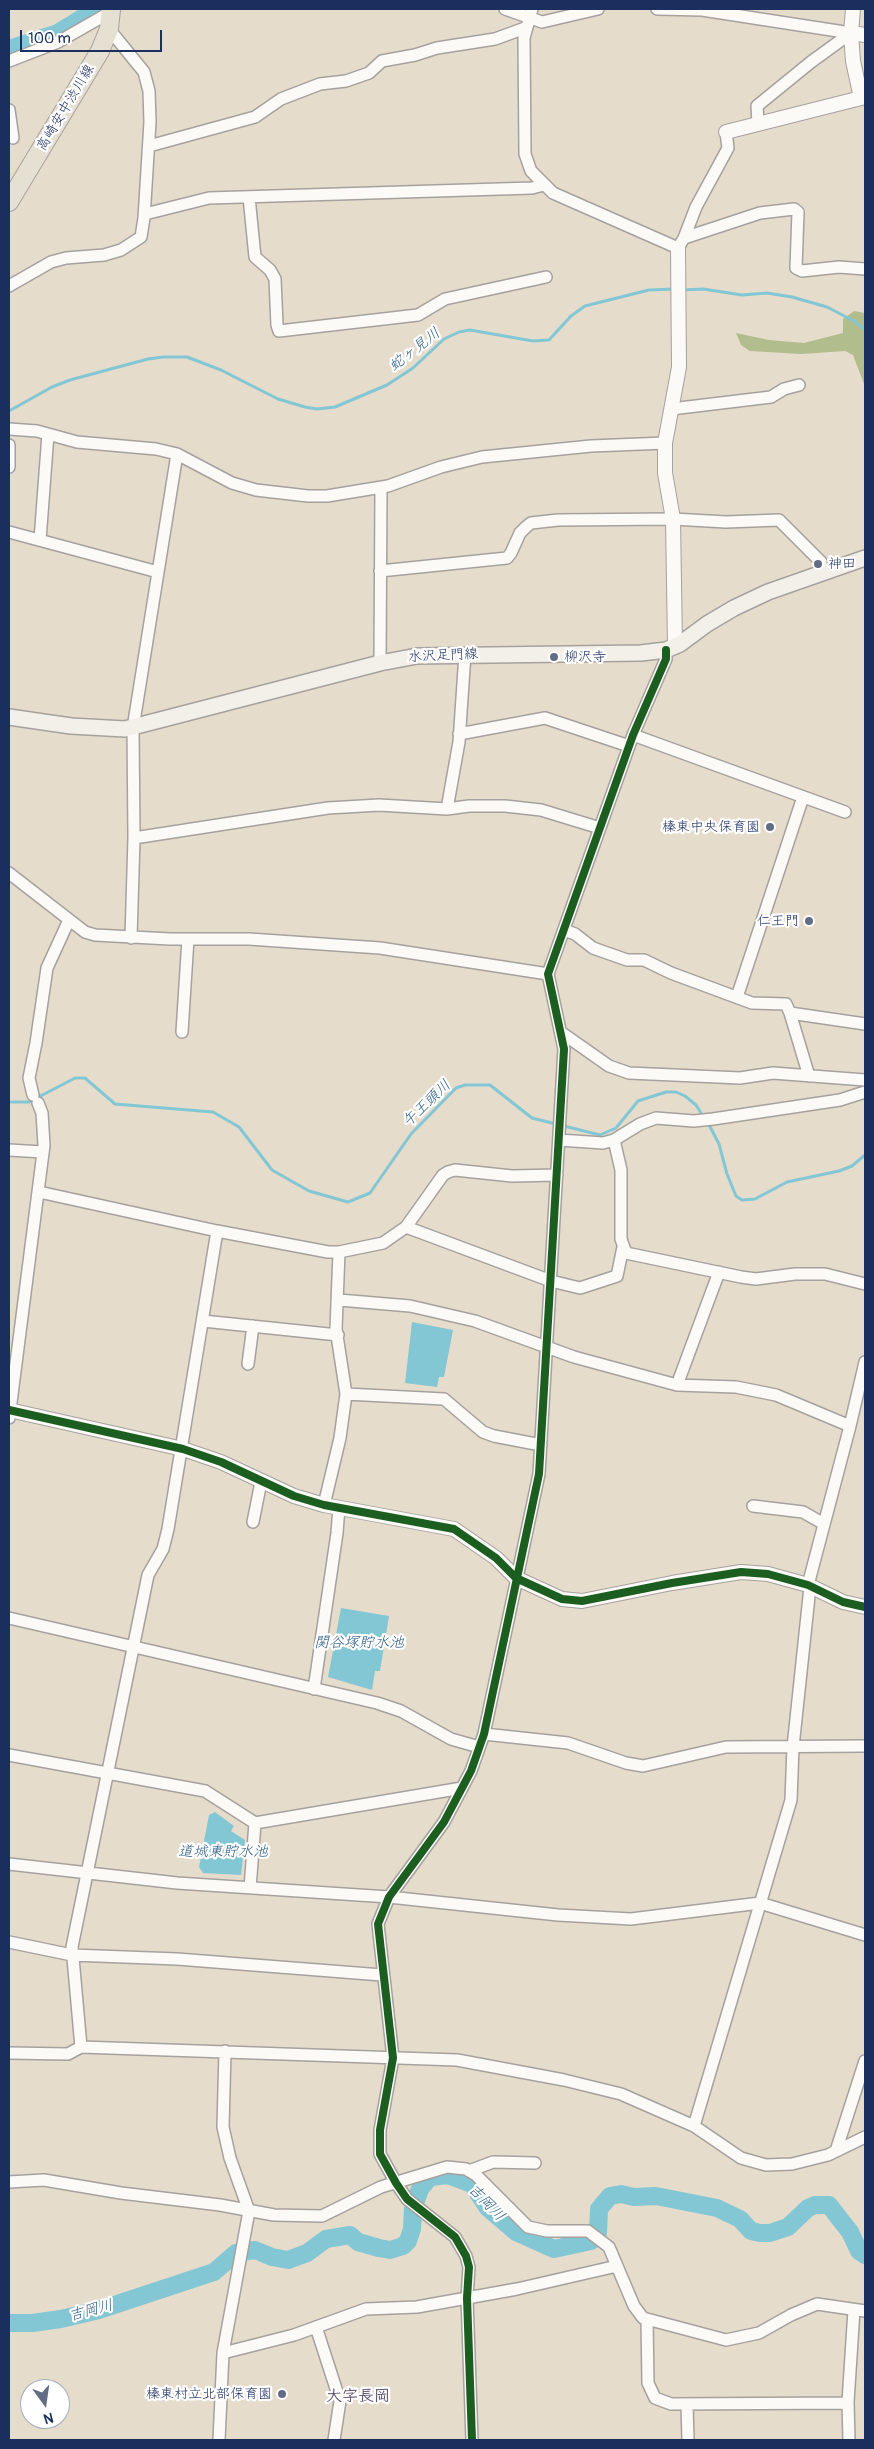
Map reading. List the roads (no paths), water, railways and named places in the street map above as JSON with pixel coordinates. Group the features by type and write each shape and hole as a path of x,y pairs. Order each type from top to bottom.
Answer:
{"main road":[{"name":"高崎安中渋川線","path":"9,202 100,51 112,15"},
{"name":"水沢足門線","path":"9,717 71,726 133,728 380,663 417,656 641,653 671,648 707,624 768,592 865,558"}],"street":[{"path":"505,9 530,16 542,22 598,9"},
{"path":"657,9 702,10 858,34"},
{"path":"472,2440 467,2298 469,2267 466,2256 455,2237 407,2198 396,2183 380,2154 380,2130 393,2058 382,1975 378,1924 389,1897 444,1822 462,1788 484,1734 537,1484 548,1347 564,1049 548,974 631,741 671,648 672,520 665,473 664,443 679,367 681,243 696,207 728,148 726,132 863,98 853,61 858,34 853,9"},
{"path":"9,61 58,42 112,15 144,72 149,91 149,146 141,236 130,246 104,255 66,258 50,262 9,286"},
{"path":"149,146 255,117 281,99 320,84 346,82 369,72 382,61 414,55 437,48 495,39 530,16"},
{"path":"530,16 523,133 524,154 531,171 553,193 681,243 760,213 794,209 798,212 796,268 802,271 839,267 865,269"},
{"path":"758,124 757,106 811,62 858,34"},
{"path":"9,110 13,138"},
{"path":"144,214 209,198 532,188 544,185"},
{"path":"249,197 255,257 270,270 275,279 276,325 279,331 418,315 445,299 546,277"},
{"path":"671,409 771,397 784,389 799,385"},
{"path":"9,429 37,431 77,442 156,449 177,454 232,482 256,490 327,496 380,487 421,476 441,467 482,457 591,446 664,443"},
{"path":"40,540 48,434"},
{"path":"9,444 9,467"},
{"path":"131,938 134,838 133,728 177,454"},
{"path":"380,487 380,663"},
{"path":"380,571 506,558 511,553 520,533 531,523 558,520 726,522 779,520 821,562"},
{"path":"9,532 158,572"},
{"path":"447,809 459,734 465,654"},
{"path":"459,734 544,718 631,741 845,812"},
{"path":"736,997 803,797"},
{"path":"134,838 328,808 379,805 447,809 469,806 505,806 542,810 600,828"},
{"path":"9,875 85,932 131,938 249,939 380,948 548,974"},
{"path":"69,920 47,968 29,1078 35,1099 42,1113 43,1152 9,1412 183,1449 221,1462 294,1496 324,1505 454,1529 496,1558 516,1578 550,1595 582,1601 672,1583 741,1572 768,1574 809,1586 843,1602 865,1607"},
{"path":"564,930 575,934 593,948 627,960 644,960 671,973 752,1003 786,1004 809,1076"},
{"path":"182,1032 188,939"},
{"path":"790,1014 865,1024"},
{"path":"562,1033 609,1066 629,1073 740,1078 773,1073 865,1080"},
{"path":"559,1137 603,1143 614,1140 640,1124 656,1118 699,1121 840,1100 865,1092"},
{"path":"614,1140 621,1170 621,1239 626,1253 756,1279 795,1274 825,1274 865,1284"},
{"path":"9,1150 43,1152"},
{"path":"39,1192 218,1231 328,1252 339,1252 383,1243 406,1228 443,1176 448,1172 455,1170 512,1176 557,1174"},
{"path":"406,1228 552,1281 580,1288 616,1276 623,1246"},
{"path":"81,2047 72,1955 148,1575 163,1549 168,1530 218,1231"},
{"path":"324,1505 340,1438 346,1394 338,1335 339,1252"},
{"path":"677,1385 719,1272"},
{"path":"339,1300 410,1306 475,1322 574,1357 677,1385 736,1387 776,1395 850,1426"},
{"path":"203,1321 338,1335"},
{"path":"248,1364 253,1326"},
{"path":"694,2126 792,1800 793,1747 809,1586 865,1362"},
{"path":"346,1394 444,1399 483,1432 541,1445"},
{"path":"254,1522 261,1482"},
{"path":"753,1506 803,1512 824,1524"},
{"path":"314,1689 337,1533 339,1507"},
{"path":"9,1618 401,1711 451,1739 479,1747"},
{"path":"484,1734 568,1743 626,1763 643,1766 726,1748 865,1746"},
{"path":"9,1755 205,1791 255,1823 462,1788"},
{"path":"250,1888 255,1823"},
{"path":"9,1864 177,1883 389,1897 558,1915 631,1919 760,1903 865,1935"},
{"path":"9,1942 72,1955 177,1959 382,1975"},
{"path":"9,2052 68,2054 81,2047 457,2060 564,2080 621,2094 694,2126 741,2158 766,2165 792,2164 836,2151 865,2137"},
{"path":"219,2440 223,2353 249,2211 230,2158 223,2127 224,2051"},
{"path":"836,2151 865,2061"},
{"path":"9,2182 44,2180 121,2193 220,2204 274,2215 322,2216 381,2187 447,2167 469,2171 493,2162 534,2163"},
{"path":"469,2171 528,2227 547,2231 588,2231 609,2247 634,2306 643,2318 726,2340 759,2333 791,2315 817,2304 860,2310 848,2403 849,2440"},
{"path":"223,2353 316,2326 366,2309 417,2307 617,2266"},
{"path":"647,2319 648,2382 655,2398 671,2404 848,2403"},
{"path":"316,2326 340,2401 334,2440"},
{"path":"687,2404 688,2440"}],"water":[{"path":"412,1322 453,1330 444,1377 439,1377 437,1387 405,1383"},
{"name":"関谷塚貯水池","path":"341,1608 389,1616 380,1671 375,1671 372,1690 328,1677"},
{"name":"道城東貯水池","path":"215,1812 234,1826 231,1831 245,1840 241,1875 203,1873 199,1867 209,1815"}],"waterway":[{"path":"9,49 58,33 97,9"},
{"name":"蛇ヶ見川","path":"9,411 52,387 70,380 148,359 163,357 187,357 221,370 278,399 305,407 317,409 335,407 387,385 413,368 444,339 459,332 470,330 533,341 549,340 571,316 585,306 649,290 674,289"},
{"name":"蛇ヶ見川","path":"682,290 703,289 742,295 767,293 792,297 827,307 856,322 865,330"},
{"name":"午王頭川","path":"9,1102 29,1102 75,1078 85,1078 115,1104 213,1112 239,1127 272,1170 309,1191 348,1202 370,1193 411,1134 456,1088 465,1085 490,1085 532,1118 600,1135 616,1128 638,1101 666,1092 676,1092 685,1096 696,1105 703,1116"},
{"name":"午王頭川","path":"707,1121 719,1144 727,1174 736,1196 742,1200 755,1199 787,1182 839,1171 852,1166 865,1155"},
{"name":"吉岡川","path":"9,2323 32,2323 61,2319 99,2310 214,2272 236,2253 255,2250 272,2257 288,2260 307,2253 326,2239 350,2235 358,2242 379,2248 390,2250 403,2246 408,2241 412,2229 413,2209 420,2189 430,2177 448,2175 472,2184 488,2208 516,2232 554,2249 591,2241 598,2233 599,2209 610,2196 621,2194 634,2197 656,2196 717,2208 740,2219 751,2231 760,2233 770,2233 788,2227 808,2208 815,2205 829,2205 850,2232 859,2251 865,2255"}],"place":[{"name":"神田","path":"818,564"},
{"name":"柳沢寺","path":"554,657"},
{"name":"榛東中央保育園","path":"770,827"},
{"name":"仁王門","path":"809,921"},
{"name":"榛東村立北部保育園","path":"282,2394"}],"district":[{"name":"大字長岡","path":"358,2397"}]}
